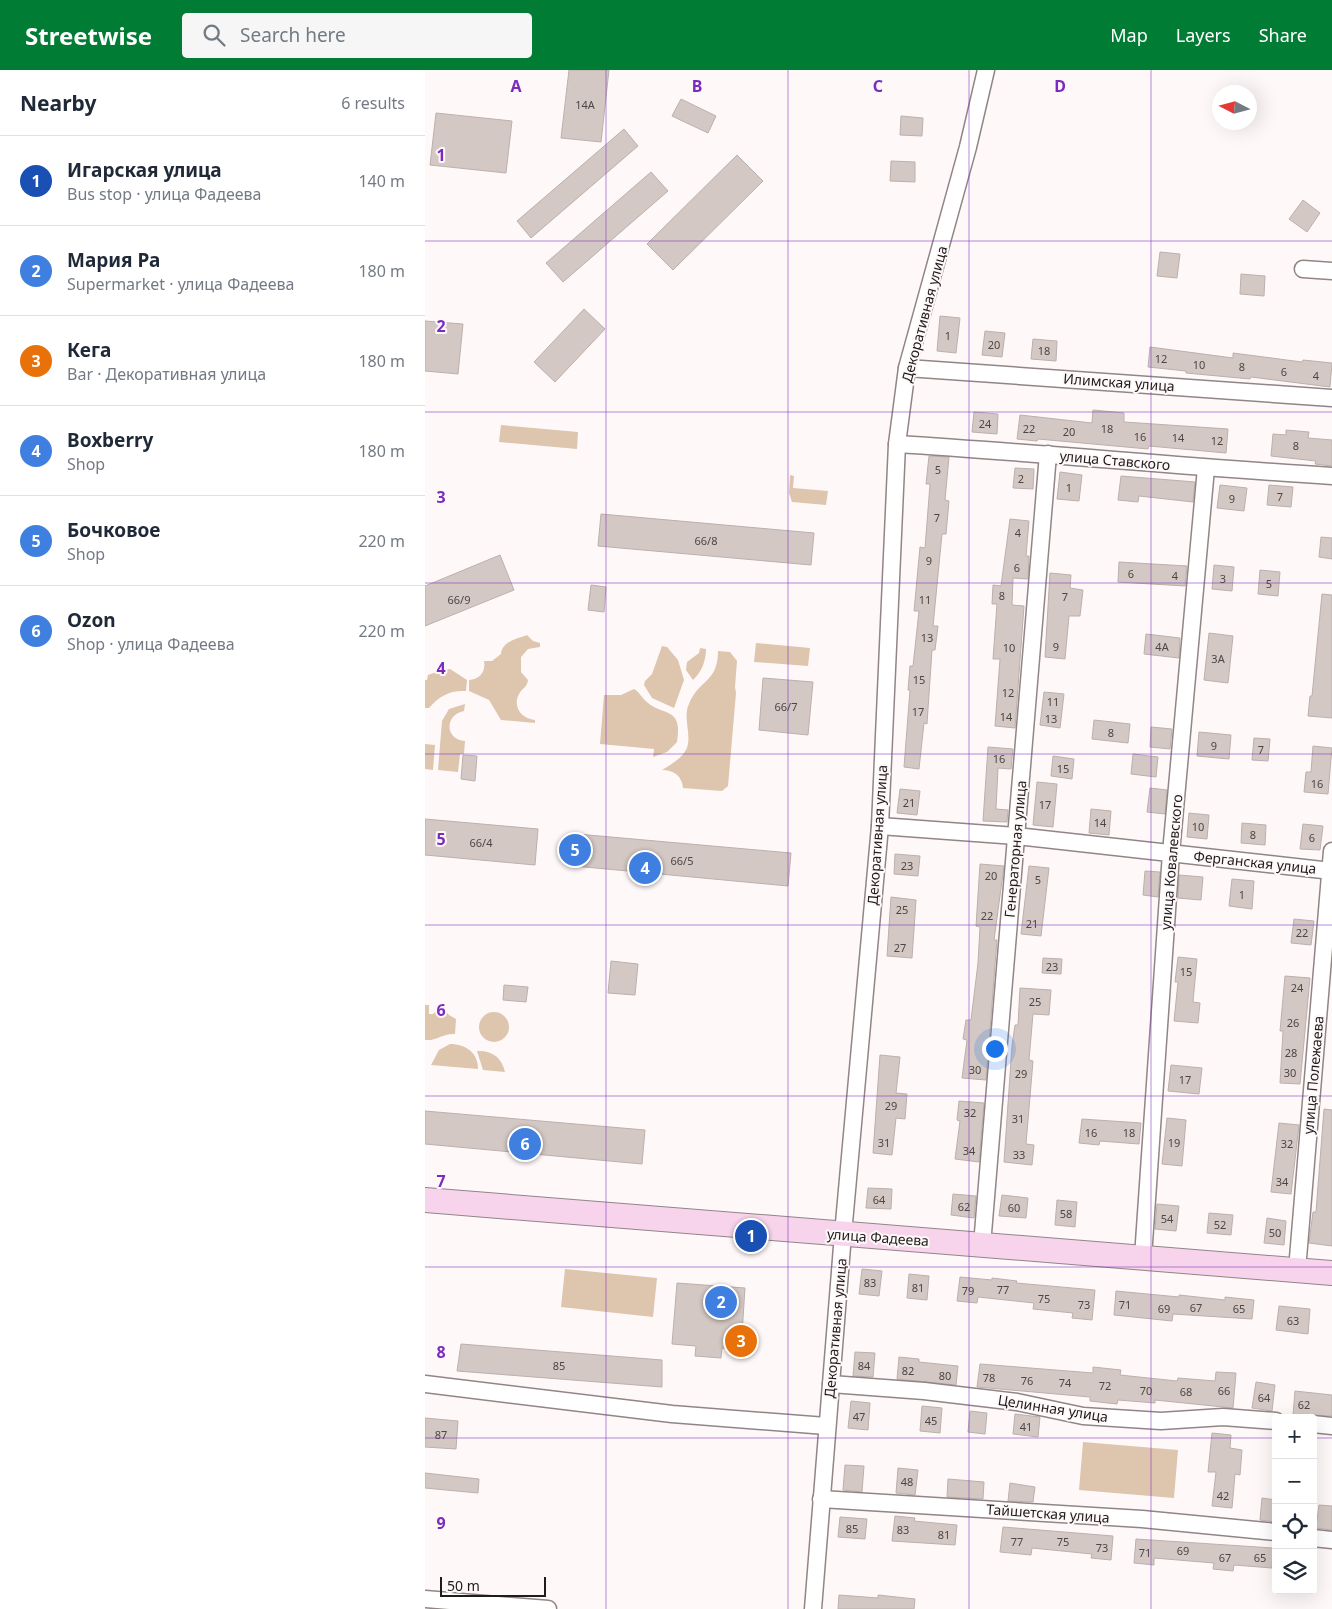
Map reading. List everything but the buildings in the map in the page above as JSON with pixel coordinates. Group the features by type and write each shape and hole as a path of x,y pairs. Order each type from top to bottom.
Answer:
{"street":[{"name":"Декоративная улица","path":"813,1609 826,1426 879,826 897,444 907,368 968,147 986,70"},
{"path":"1303,269 1332,271"},
{"name":"Илимская улица","path":"907,368 1332,398"},
{"name":"улица Ставского","path":"897,444 1332,476"},
{"name":"Генераторная улица","path":"983,1245 1048,454"},
{"name":"улица Ковалевского","path":"1143,1256 1171,853 1206,468"},
{"name":"Ферганская улица","path":"879,826 1016,836 1331,871"},
{"name":"улица Полежаева","path":"1297,1270 1332,851"},
{"name":"улица Фадеева","path":"425,1200 1143,1256 1332,1273"},
{"path":"425,1384 681,1415 826,1426"},
{"name":"Целинная улица","path":"831,1384 924,1391 1017,1402 1083,1416 1161,1421 1223,1417 1272,1421"},
{"path":"1317,1424 1332,1426"},
{"name":"Тайшетская улица","path":"821,1499 1142,1519 1272,1532"},
{"path":"1317,1538 1332,1540"},
{"path":"428,1603 547,1609"}],"shaded area":[{"path":"501,425 578,432 577,449 499,442"},
{"path":"790,475 794,476 793,488 828,491 826,505 792,502 789,493"},
{"path":"527,635 533,641 540,643 540,647 528,649 521,657 521,672 528,680 526,686 519,694 517,703 519,712 535,720 535,723 501,720 489,700 469,691 469,680 481,674 484,668 484,661 492,661 501,654 507,643"},
{"path":"756,643 810,648 808,666 754,662"},
{"path":"662,646 667,647 678,660 684,680 674,708 652,698 644,685 645,681 652,674"},
{"path":"700,648 706,649 705,657 701,670 693,680 686,670 687,662 699,653"},
{"path":"718,651 730,652 737,661 728,786 722,791 683,788 677,774 662,770 678,759 686,750 688,745 687,709 697,690 711,676 715,669"},
{"path":"450,669 467,680 466,691 445,695 429,708 425,708 425,680 427,680 428,675"},
{"path":"634,689 648,703 671,714 675,718 678,731 677,742 667,752 653,757 654,749 600,744 604,695 621,695"},
{"path":"465,704 464,711 457,713 453,717 449,727 458,740 465,741 464,754 460,754 458,772 438,770 442,721 449,709"},
{"path":"425,744 435,745 433,770 425,769"},
{"path":"425,1005 429,1005 429,1014 433,1014 438,1009 445,1010 456,1019 455,1034 425,1040"},
{"path":"494,1012 505,1016 509,1027 505,1038 494,1042 483,1038 479,1027 483,1016"},
{"path":"450,1044 456,1044 470,1050 476,1058 478,1069 431,1065 439,1050"},
{"path":"477,1051 487,1052 499,1059 505,1072 483,1070"},
{"path":"565,1269 657,1278 653,1317 561,1307"},
{"path":"1083,1442 1178,1450 1174,1498 1079,1490"}],"place":[{"name":"Бочковое","path":"575,850"},
{"name":"Boxberry","path":"645,868"},
{"name":"Ozon","path":"525,1144"},
{"name":"Игарская улица","path":"751,1236"},
{"name":"Мария Ра","path":"721,1302"},
{"name":"Кега","path":"741,1341"}]}
